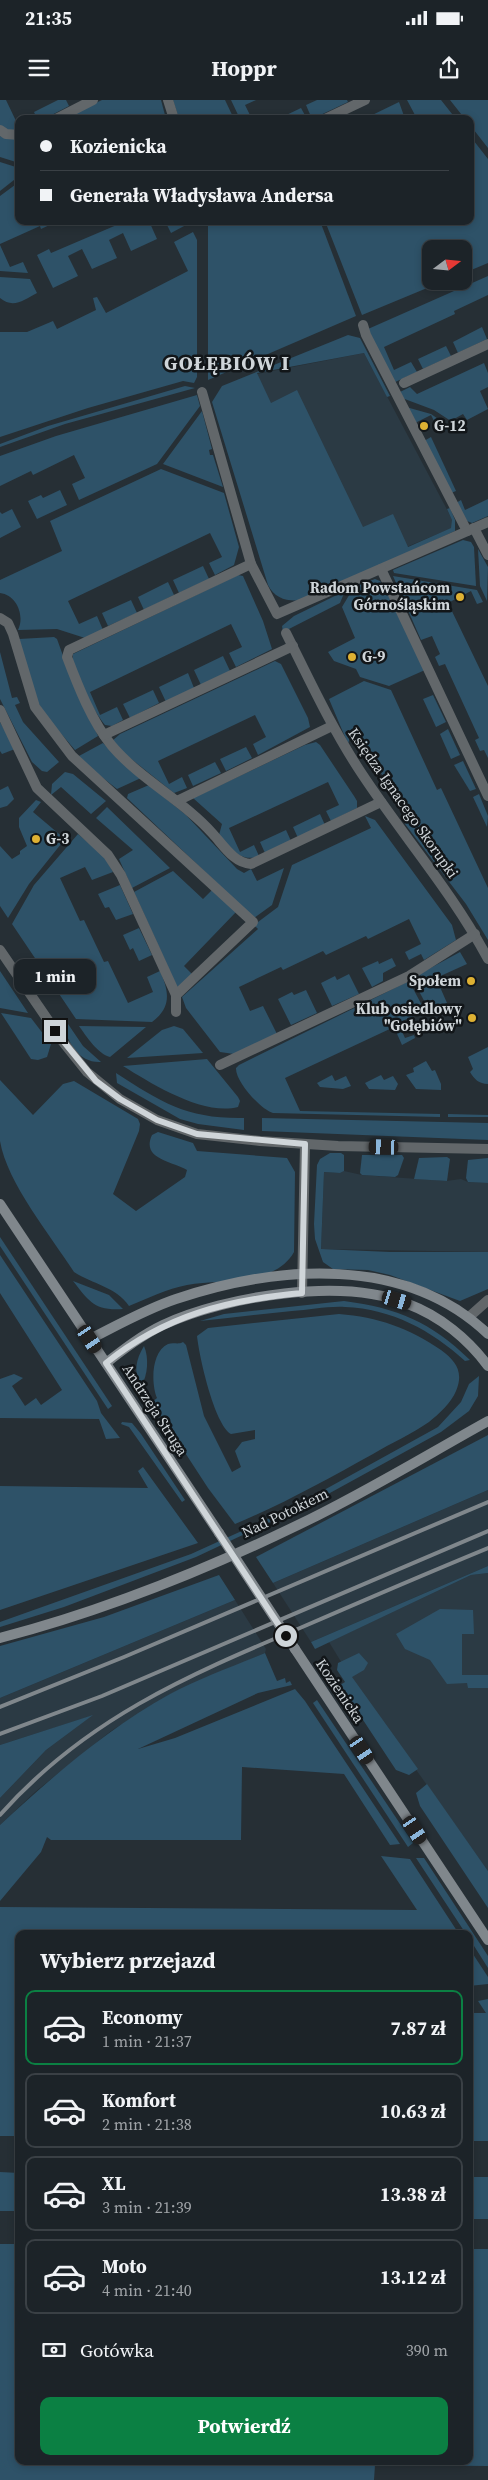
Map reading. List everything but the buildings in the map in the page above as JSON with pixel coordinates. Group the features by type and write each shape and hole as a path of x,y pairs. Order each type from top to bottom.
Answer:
{"main road":[{"name":"Andrzeja Struga","path":"0,1204 268,1608"},
{"path":"90,1339 143,1312 176,1299 227,1284 303,1275 350,1274 380,1278 430,1294 469,1317 488,1334"},
{"path":"106,1363 142,1337 194,1313 245,1300 302,1293 363,1292 408,1304 449,1326 461,1336 488,1366"},
{"name":"Nad Potokiem","path":"0,1638 120,1600 187,1575 298,1525 383,1481 488,1420"},
{"name":"Kozienicka","path":"268,1608 488,1940"}],"street":[{"path":"64,115 93,100"},
{"path":"168,100 173,115"},
{"path":"333,115 365,100"},
{"path":"0,130 6,134 15,135"},
{"path":"363,325 366,335 399,402 470,530 488,555"},
{"path":"404,383 488,344"},
{"path":"202,392 251,564 277,614 488,522"},
{"path":"251,564 69,650 67,657 72,670 104,735 112,746 125,758 203,823 232,855 245,864 251,864 381,802"},
{"path":"381,569 488,796"},
{"path":"0,618 8,623 35,707 72,756 253,922 176,995"},
{"name":"Księdza Ignacego Skorupki","path":"286,632 332,726 381,802 443,886 475,934 488,959"},
{"path":"104,735 293,646"},
{"path":"0,710 37,788 108,855 121,875 176,995 176,1012"},
{"path":"177,802 332,726"},
{"path":"220,1065 409,976 475,934"},
{"path":"0,950 63,1042 87,1072 120,1099 157,1120 197,1134 305,1144 488,1149"},
{"path":"302,1293 305,1144"},
{"path":"469,1317 488,1300"}],"shaded area":[{"path":"0,100 6,100 15,119 15,131 8,132 0,127"},
{"path":"58,100 66,100 69,106 52,115 35,115 34,112"},
{"path":"102,100 161,100 165,115 70,115"},
{"path":"173,100 225,100 232,115 178,115"},
{"path":"231,100 256,100 245,105 250,115 238,115"},
{"path":"317,100 347,100 348,102 320,115 310,115 306,105"},
{"path":"407,100 441,100 453,115 418,115 415,115"},
{"path":"450,100 488,100 488,148 474,130 474,115 462,115"},
{"path":"399,102 404,115 372,115"},
{"path":"301,108 305,115 286,115"},
{"path":"0,136 7,139 15,139 15,162 0,157"},
{"path":"474,141 488,159 488,263 472,270 472,240 422,240 422,290 362,315 327,225 474,225"},
{"path":"0,162 15,167 15,179 0,191"},
{"path":"15,185 15,225 50,225 41,229 40,226 0,244 0,196"},
{"path":"117,225 151,225 157,239 131,251 123,233 109,240 117,258 92,269 82,249 68,256 78,276 53,288 37,255 49,249 51,253"},
{"path":"167,225 186,225 171,233"},
{"path":"208,225 322,225 356,316 208,380"},
{"path":"193,232 197,240 197,377 194,383 183,381 88,408 0,437 0,332 27,332 53,321 57,329 96,310 93,298 97,297 106,313 188,271 174,242"},
{"path":"0,245 10,267 23,262 28,273 0,271"},
{"path":"488,276 488,295 454,311 455,314 384,347 394,370 411,362 417,372 393,383 368,329 456,290 472,290 472,283"},
{"path":"0,277 30,279 37,293 23,301 9,303 0,298"},
{"path":"482,327 487,339 458,353 453,342"},
{"path":"348,335 360,338 390,396 387,397 364,353 257,373 271,403 297,390 363,527 393,514 408,547 451,528 452,520 447,509 450,508 455,520 455,531 303,600 287,600 274,594 268,585 212,402 222,386"},
{"path":"446,346 451,356 423,369 418,359"},
{"path":"364,353 452,519 452,528 349,571 257,374"},
{"path":"484,363 488,373 488,387 480,391 488,409 467,420 463,414 454,419 457,425 434,410 402,398 398,393 410,387 417,394"},
{"path":"185,386 195,388 65,424 0,447 0,444 48,426"},
{"path":"197,395 200,406 157,464 79,500 72,484 85,478 74,455 33,475 31,471 0,486 0,456 56,436"},
{"path":"406,407 431,414 451,428 440,433 431,415 415,423"},
{"path":"202,411 212,449 209,450 210,455 213,455 223,487 163,464"},
{"path":"431,437 456,491 451,493 424,441"},
{"path":"161,469 224,493 239,547 234,565 215,575 209,563 222,557 210,533 68,601 79,624 97,616 103,630 85,638 57,629 18,630 21,619 18,607 11,598 0,593 0,580 62,551 50,521"},
{"path":"60,490 67,505 37,519 28,501 41,495 43,498"},
{"path":"488,499 488,516 472,523 467,521 456,503 461,500 465,510"},
{"path":"12,509 21,527 0,538 0,512 2,514"},
{"path":"463,540 471,542 474,547 476,586 394,573 393,570"},
{"path":"478,549 488,567 487,601 480,586"},
{"path":"203,566 209,579 179,593 173,580"},
{"path":"238,575 243,576 263,621 272,649 236,667 229,653 242,647 231,624 90,692 100,715 117,707 123,720 112,726 105,725 95,711 79,680 75,670 73,654"},
{"path":"393,576 477,590 483,602 477,604 471,591 448,603 488,686 488,758 484,750 480,751 475,740 479,738 445,664 439,666 435,657 440,654 432,636 421,640"},
{"path":"375,579 380,581 385,588 425,670 389,686 360,677 356,669 334,661 328,652 355,638 342,607 354,587"},
{"path":"168,582 174,595 144,610 138,597"},
{"path":"345,591 340,603 283,632 282,626 294,616"},
{"path":"131,600 137,613 108,626 102,613"},
{"path":"54,637 57,639 71,678 98,736 75,750 46,716 34,696 19,639"},
{"path":"0,652 12,698 17,697 20,703 15,705 23,722 59,762 47,772 42,771 32,762 0,699"},
{"path":"223,656 230,671 201,685 194,670"},
{"path":"275,661 281,664 308,718 310,727 258,755 253,744 266,737 255,715 158,761 169,784 182,777 187,788 174,793 115,746 112,741 120,734"},
{"path":"188,673 194,688 166,702 159,687"},
{"path":"364,681 391,690 437,790 441,788 488,888 488,940 466,904 405,824 405,808 352,731 348,744 329,699"},
{"path":"153,690 159,703 130,718 123,704"},
{"path":"433,695 446,722 436,727 423,699"},
{"path":"0,722 15,749 2,754 0,751"},
{"path":"448,729 460,755 451,759 440,734"},
{"path":"316,742 320,745 354,796 357,801 357,808 331,821 326,811 339,805 328,782 229,828 240,852 254,845 259,856 252,858 236,853 219,835 222,824 193,798 305,745"},
{"path":"103,743 141,778 117,789 84,763 79,756"},
{"path":"246,747 252,758 226,771 220,759"},
{"path":"463,761 476,789 470,791 454,765"},
{"path":"215,762 221,773 193,786 188,775"},
{"path":"65,772 73,774 106,801 91,814 61,787 51,795 52,784"},
{"path":"149,785 186,815 237,869 244,873 251,869 257,881 284,868 272,905 254,918 127,798 128,794"},
{"path":"8,786 14,799 7,806 0,808 0,790"},
{"path":"479,794 488,816 487,827 473,797"},
{"path":"36,800 41,802 33,812 65,839 29,884 8,918 0,906 0,846 12,859 27,846 19,827 19,818"},
{"path":"107,807 170,868 132,888 119,859 133,850 96,818"},
{"path":"320,814 325,825 298,838 293,827"},
{"path":"365,816 375,820 452,925 456,940 424,960 421,954 409,960 405,952 421,944 409,919 368,939 366,936 326,955 323,951 283,970 281,967 239,987 250,1011 263,1006 277,1034 234,1054 220,1052 186,1008 182,997 258,929 254,925 278,907 292,865 371,828"},
{"path":"286,830 291,841 265,853 260,842"},
{"path":"78,834 104,856 113,872 92,880 85,867 60,878 80,921 84,920 104,962 108,961 128,1003 153,992 147,977 160,971 167,992 166,1005 152,1022 76,1019 12,924 34,885"},
{"path":"173,871 203,899 212,890 236,912 184,966 193,975 178,989 134,892"},
{"path":"120,885 133,914 116,920 109,907 105,908 98,894"},
{"path":"139,928 152,955 139,961 133,948 130,950 123,935"},
{"path":"460,952 467,964 436,978 447,1003 429,1010 412,978"},
{"path":"392,958 396,966 383,973 383,981 372,987 362,968 378,961 379,964"},
{"path":"0,971 28,1013 0,1008"},
{"path":"349,974 359,994 332,1006 321,983 335,976 337,980"},
{"path":"409,981 425,1011 398,1023 405,1038 414,1035 415,1038 402,1045 394,1027 285,1078 300,1111 440,1114 440,1117 273,1113 262,1107 244,1087 237,1074 236,1068 239,1065"},
{"path":"306,990 317,1013 291,1025 278,999 292,992 294,995"},
{"path":"1,1013 31,1018 51,1044 47,1057 38,1060 31,1059"},
{"path":"61,1024 68,1024 83,1046 101,1062 86,1059 81,1055 72,1045"},
{"path":"79,1026 146,1027 110,1057 97,1049"},
{"path":"174,1026 183,1029 203,1053 127,1058 162,1030"},
{"path":"488,1047 488,1084 485,1084 473,1077 470,1072 473,1069 468,1057"},
{"path":"207,1059 238,1097 240,1101 238,1107 224,1109 194,1103 178,1097 123,1066"},
{"path":"426,1061 432,1071 435,1070 441,1084 441,1090 416,1089 406,1075 414,1072 413,1068"},
{"path":"116,1073 162,1101 176,1107 207,1116 244,1118 244,1130 198,1124 180,1119 117,1083"},
{"path":"332,1075 335,1081 346,1076 351,1086 343,1089 320,1087 317,1083"},
{"path":"381,1075 384,1080 393,1076 398,1084 395,1090 369,1089 365,1083"},
{"path":"0,1080 33,1115 63,1084 74,1081 138,1119 140,1124 139,1131 113,1194 136,1211 185,1177 187,1170 154,1154 150,1143 152,1135 158,1132 193,1143 197,1151 287,1158 295,1172 294,1252 285,1263 274,1271 261,1276 187,1285 165,1291 129,1306 118,1294 74,1272 20,1191 4,1157 0,1141"},
{"path":"448,1114 488,1115 488,1117 448,1117"},
{"path":"262,1118 488,1123 488,1140 262,1131"},
{"path":"330,1153 341,1153 344,1155 344,1171 340,1173 324,1172 321,1249 390,1252 488,1252 488,1289 460,1301 390,1275 368,1270 333,1269 323,1262 315,1239 314,1224 317,1165 320,1159"},
{"path":"362,1155 402,1155 404,1158 398,1175 395,1177 362,1175 360,1173"},
{"path":"447,1157 450,1159 447,1181 414,1179 419,1158"},
{"path":"488,1158 488,1183 468,1182 466,1178 468,1160"},
{"path":"344,1171 362,1175 446,1181 461,1179 468,1182 488,1183 488,1252 321,1249 324,1172 340,1173"},
{"path":"0,1237 112,1406 108,1409 0,1246"},
{"path":"0,1255 97,1401 101,1413 120,1438 106,1439 99,1419 0,1418 0,1379 14,1374 23,1378 12,1386 25,1406 36,1398 41,1405 62,1390 0,1293"},
{"path":"73,1281 109,1295 123,1309 105,1308 93,1303"},
{"path":"344,1301 381,1308 413,1319 441,1336 470,1360 465,1361 439,1340 410,1323 379,1312 362,1309 345,1307 325,1308 200,1321 224,1314"},
{"path":"339,1314 367,1318 393,1325 429,1342 451,1358 457,1368 459,1378 456,1391 448,1404 437,1415 416,1431 305,1491 235,1524 208,1488 152,1402 157,1398 153,1377 158,1354 168,1344 183,1342 186,1345 204,1416 232,1472 241,1467 235,1451 242,1442 255,1439 255,1430 231,1434 225,1428 213,1404 208,1388 197,1336 208,1328"},
{"path":"144,1346 147,1355 147,1366 141,1386 136,1371 139,1356"},
{"path":"479,1376 478,1396 469,1411 441,1432 319,1499 196,1557 64,1607 0,1627 0,1622 191,1554 286,1511 438,1427 461,1402 469,1384"},
{"path":"122,1422 132,1423 141,1434 185,1500 182,1502 129,1427 121,1424"},
{"path":"488,1435 488,1490 273,1583 256,1557"},
{"path":"143,1467 198,1543 0,1610 0,1486 148,1488 138,1471"},
{"path":"488,1490 488,1566 311,1642 273,1583"},
{"path":"488,1566 488,1573 471,1575 315,1649 311,1642"},
{"path":"488,1573 488,1871 351,1678 329,1642 471,1575"},
{"path":"219,1575 235,1600 0,1698 0,1646 104,1617"},
{"path":"235,1600 266,1649 265,1653 171,1694 111,1731 35,1792 0,1825 0,1798 46,1750 91,1716 0,1745 0,1698"},
{"path":"440,1609 473,1610 474,1634 462,1634 462,1675 488,1675 488,1688 468,1688 467,1683 447,1684 430,1660 405,1649 396,1634"},
{"path":"265,1653 277,1681 285,1678 286,1683 290,1681 292,1685 258,1693 138,1749 175,1738 295,1689 305,1701 400,1844 390,1845 344,1774 242,1767 241,1840 51,1840 47,1837 41,1852 0,1901 0,1825 81,1754 124,1722 170,1694"},
{"path":"359,1653 368,1663 364,1670 352,1677 418,1769 409,1775 396,1770 340,1685 345,1682 337,1670 338,1663"},
{"path":"317,1700 413,1843 408,1847 313,1703"},
{"path":"93,1715 46,1750 0,1798 0,1745"},
{"path":"427,1784 488,1871 488,1908 420,1806 416,1793"},
{"path":"381,1856 410,1859 456,1930 15,1930 15,2136 0,2136 0,1907 417,1910"},
{"path":"416,1858 424,1858 471,1930 463,1930"},
{"path":"473,1933 488,1956 488,1968 473,1944"},
{"path":"473,1954 488,1977 488,1984 473,1986"},
{"path":"488,1999 488,2141 473,2141 473,2013 486,2013 478,2001"},
{"path":"0,2172 15,2173 15,2211 0,2211"},
{"path":"473,2177 488,2177 488,2219 473,2219"},
{"path":"0,2244 15,2244 15,2465 375,2465 374,2480 0,2480"},
{"path":"473,2249 488,2249 488,2466 375,2465 473,2465"}],"railway":[{"path":"0,1707 124,1657 488,1502"},
{"path":"0,1734 102,1696 488,1531"},
{"path":"0,1815 32,1782 66,1752 102,1727 177,1683 258,1646 488,1548"}],"place":[{"name":"G-12","path":"424,426"},
{"name":"Radom Powstańcom Górnośląskim","path":"460,597"},
{"name":"G-9","path":"352,657"},
{"name":"G-3","path":"36,839"},
{"name":"Społem","path":"471,981"},
{"name":"Klub osiedlowy \"Gołębiów\"","path":"472,1018"}],"district":[{"name":"GOŁĘBIÓW I","path":"227,363"}],"route":[{"path":"55,1031 96,1081 120,1099 157,1120 197,1134 260,1142 305,1144 302,1293 238,1301 194,1313 163,1325 122,1350 106,1363 286,1636"}]}
